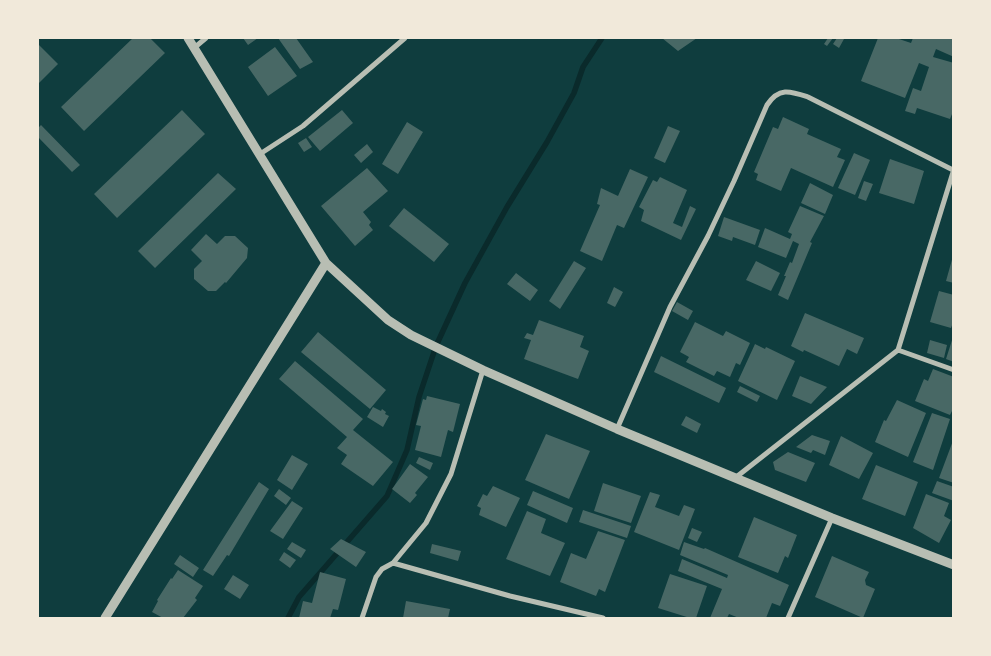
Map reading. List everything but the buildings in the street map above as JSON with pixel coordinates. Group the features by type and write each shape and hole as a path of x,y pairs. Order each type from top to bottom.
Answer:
{"street":[{"path":"188,38 326,263 388,320 411,335 483,370 617,429 832,518 954,565"},
{"path":"194,48 206,38"},
{"path":"260,154 303,126 405,38"},
{"path":"617,429 670,307 708,236 767,105 773,96 780,93 793,92 808,97 953,169 898,350 735,478"},
{"path":"105,618 326,263"},
{"path":"898,350 954,370"},
{"path":"362,618 376,577 382,569 392,563 426,523 451,474 483,370"},
{"path":"788,618 832,518"},
{"path":"392,563 510,596 603,618"}],"waterway":[{"path":"288,618 299,597 387,496 407,450 419,397 436,346 465,283 507,207 547,142 574,93 583,67 602,38"}]}
